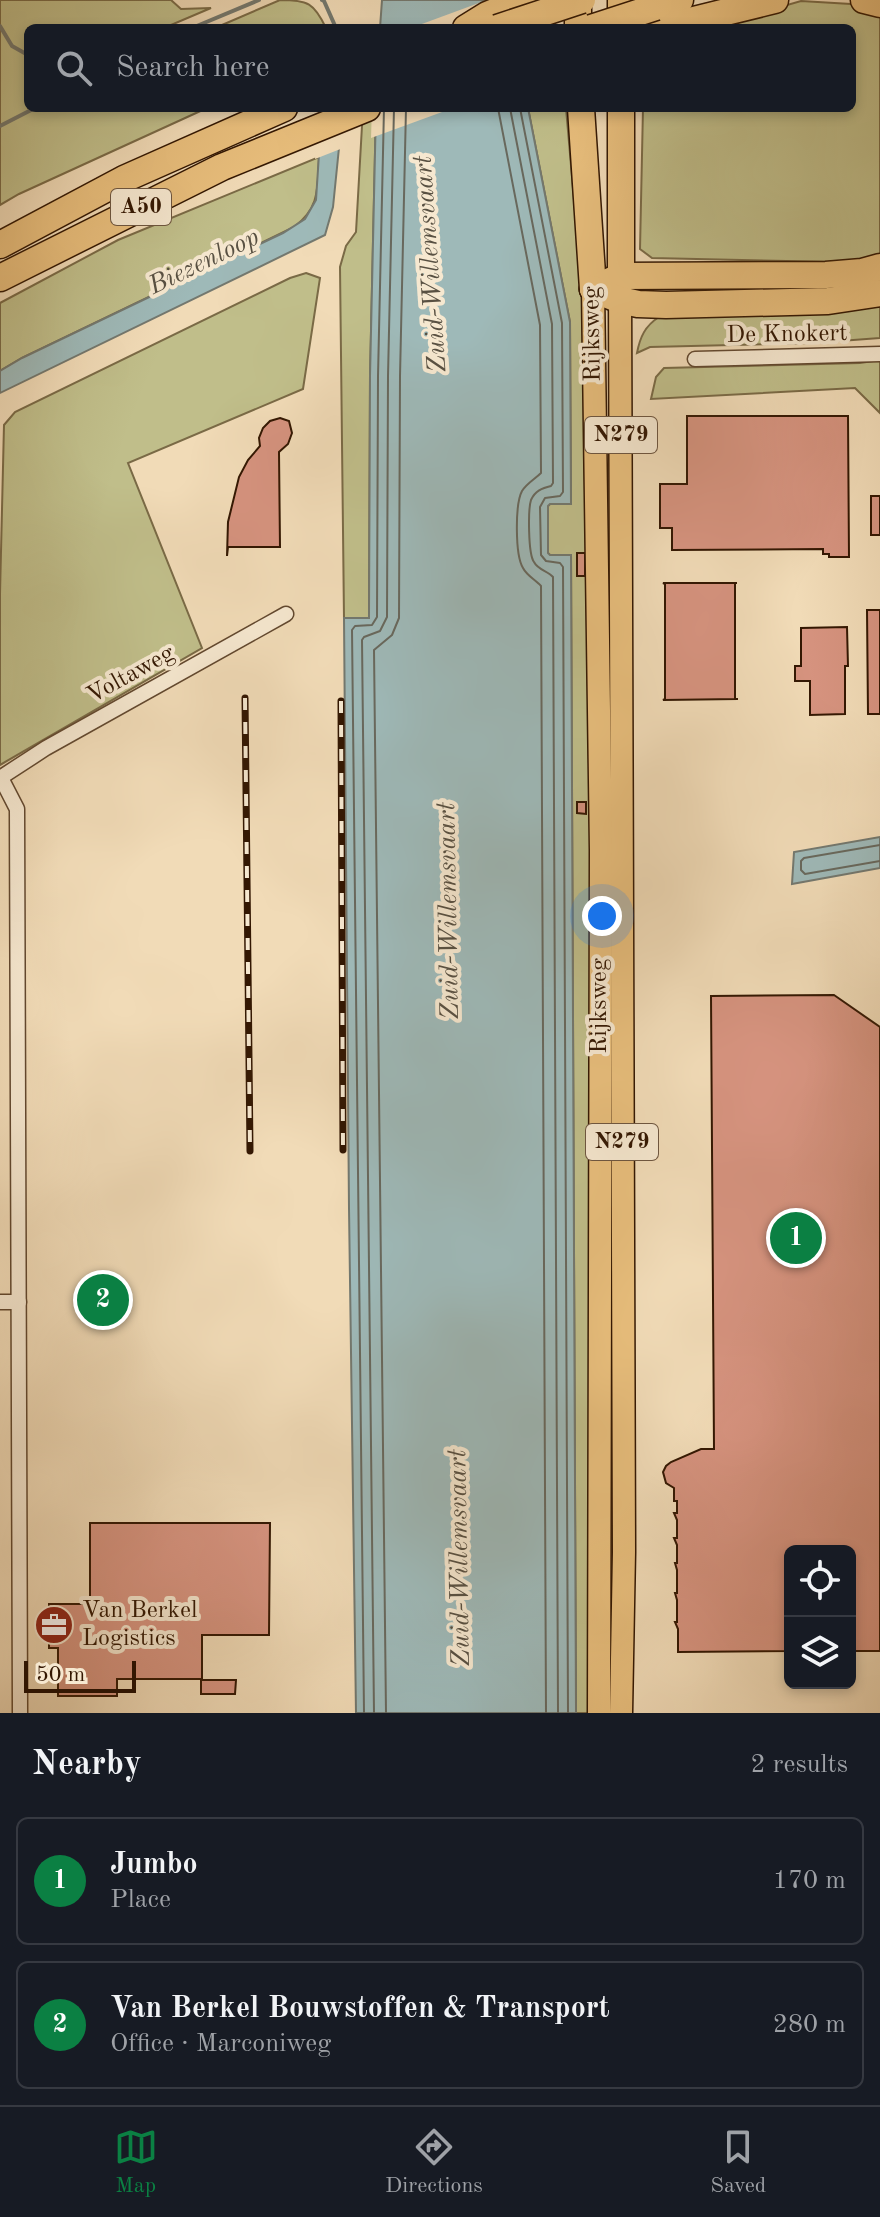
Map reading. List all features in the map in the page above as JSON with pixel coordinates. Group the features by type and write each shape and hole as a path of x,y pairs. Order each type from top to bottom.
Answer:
{"highway":[{"path":"472,24 524,0"},
{"path":"509,24 580,0 578,24"},
{"path":"621,0 621,24"},
{"path":"610,24 665,12 775,0"},
{"path":"864,0 880,4"},
{"name":"A50","path":"0,245 124,179 275,112"},
{"name":"A50","path":"0,278 222,167 357,112"},
{"name":"Rijksweg","path":"581,112 593,289"},
{"name":"Rijksweg","path":"620,288 621,112"},
{"path":"593,289 826,275 880,267"},
{"path":"620,288 638,304 666,305 828,301 880,293"}],"main road":[{"name":"Rijksweg","path":"620,288 624,1552 621,1713"},
{"name":"Rijksweg","path":"593,289 601,850 599,1713"}],"street":[{"name":"De Knokert","path":"695,359 880,354"},
{"name":"Voltaweg","path":"0,778 46,748 286,614"},
{"path":"0,778 17,809 20,1713"},
{"path":"0,1302 19,1302"}],"shaded area":[{"path":"0,0 171,0 181,9 211,8 173,24 24,24 24,112 198,112 0,205"},
{"path":"280,0 304,2 314,8 324,24 224,24"},
{"path":"801,1 851,4 880,13 880,254 836,262 652,258 640,249 643,112 856,112 856,24 721,24"},
{"path":"363,112 376,112 369,618 344,618 340,267 346,246 356,232"},
{"path":"529,112 566,112 582,292 591,897 592,1460 588,1713 576,1713 571,555 548,553 548,506 571,503 570,322"},
{"path":"319,157 316,196 309,212 294,227 0,371 0,303 118,240"},
{"path":"306,273 320,278 303,389 128,463 202,648 0,765 4,425 15,412"},
{"path":"880,303 880,338 650,347 637,353 644,332 659,317"},
{"path":"880,360 880,413 855,388 651,399 656,377 664,368"}],"water":[{"path":"382,0 528,0 526,24 380,24"},
{"path":"322,112 343,112 333,207 325,235 0,393 0,371 283,233 305,219 316,200"},
{"name":"Zuid-Willemsvaart","path":"376,112 529,112 570,322 571,504 548,506 548,553 571,555 576,1713 356,1713 344,618 369,618"},
{"path":"880,837 880,868 792,884 794,852"}],"pier":[{"path":"487,0 532,0 530,24 422,24"},
{"path":"318,112 347,112 343,148 315,159"},
{"path":"372,112 442,112 371,138"}],"building":[{"path":"687,416 848,416 849,557 829,557 829,554 823,554 823,549 672,550 672,528 660,528 660,484 687,484"},
{"path":"280,418 289,421 292,433 288,444 279,452 280,547 228,547 227,556 228,522 239,477 260,446 263,428 270,421"},
{"path":"871,496 880,496 880,535 871,535"},
{"path":"577,553 585,553 585,576 577,576"},
{"path":"663,583 735,583 735,699 738,699 663,700"},
{"path":"867,610 880,610 880,714 868,714"},
{"path":"847,627 845,714 810,715 810,681 795,681 795,666 801,666 801,628"},
{"path":"577,802 586,802 586,814 577,813"},
{"path":"834,995 880,1027 880,1651 856,1651 856,1545 784,1545 784,1651 678,1652 675,1622 677,1545 674,1538 677,1538 674,1513 677,1513 677,1501 674,1501 674,1488 666,1483 663,1472 671,1462 701,1449 714,1449 711,996"},
{"path":"118,1284 118,1311 92,1312 91,1285"},
{"path":"90,1523 270,1523 269,1635 202,1635 202,1680 236,1680 235,1694 201,1694 201,1679 117,1679 117,1696 58,1696 58,1648 49,1648 49,1604 90,1604"}],"waterway":[{"name":"Biezenloop","path":"202,24 259,0"},
{"name":"Biezenloop","path":"322,0 334,24"},
{"name":"Biezenloop","path":"0,26 12,46 24,53"},
{"path":"0,126 27,112"}],"railway":[{"path":"245,698 250,1151"},
{"path":"341,701 343,1150"}],"place":[{"name":"Jumbo","path":"796,1238"},
{"name":"Van Berkel Bouwstoffen & Transport","path":"103,1300"},
{"name":"Van Berkel Logistics","path":"54,1625"}]}
